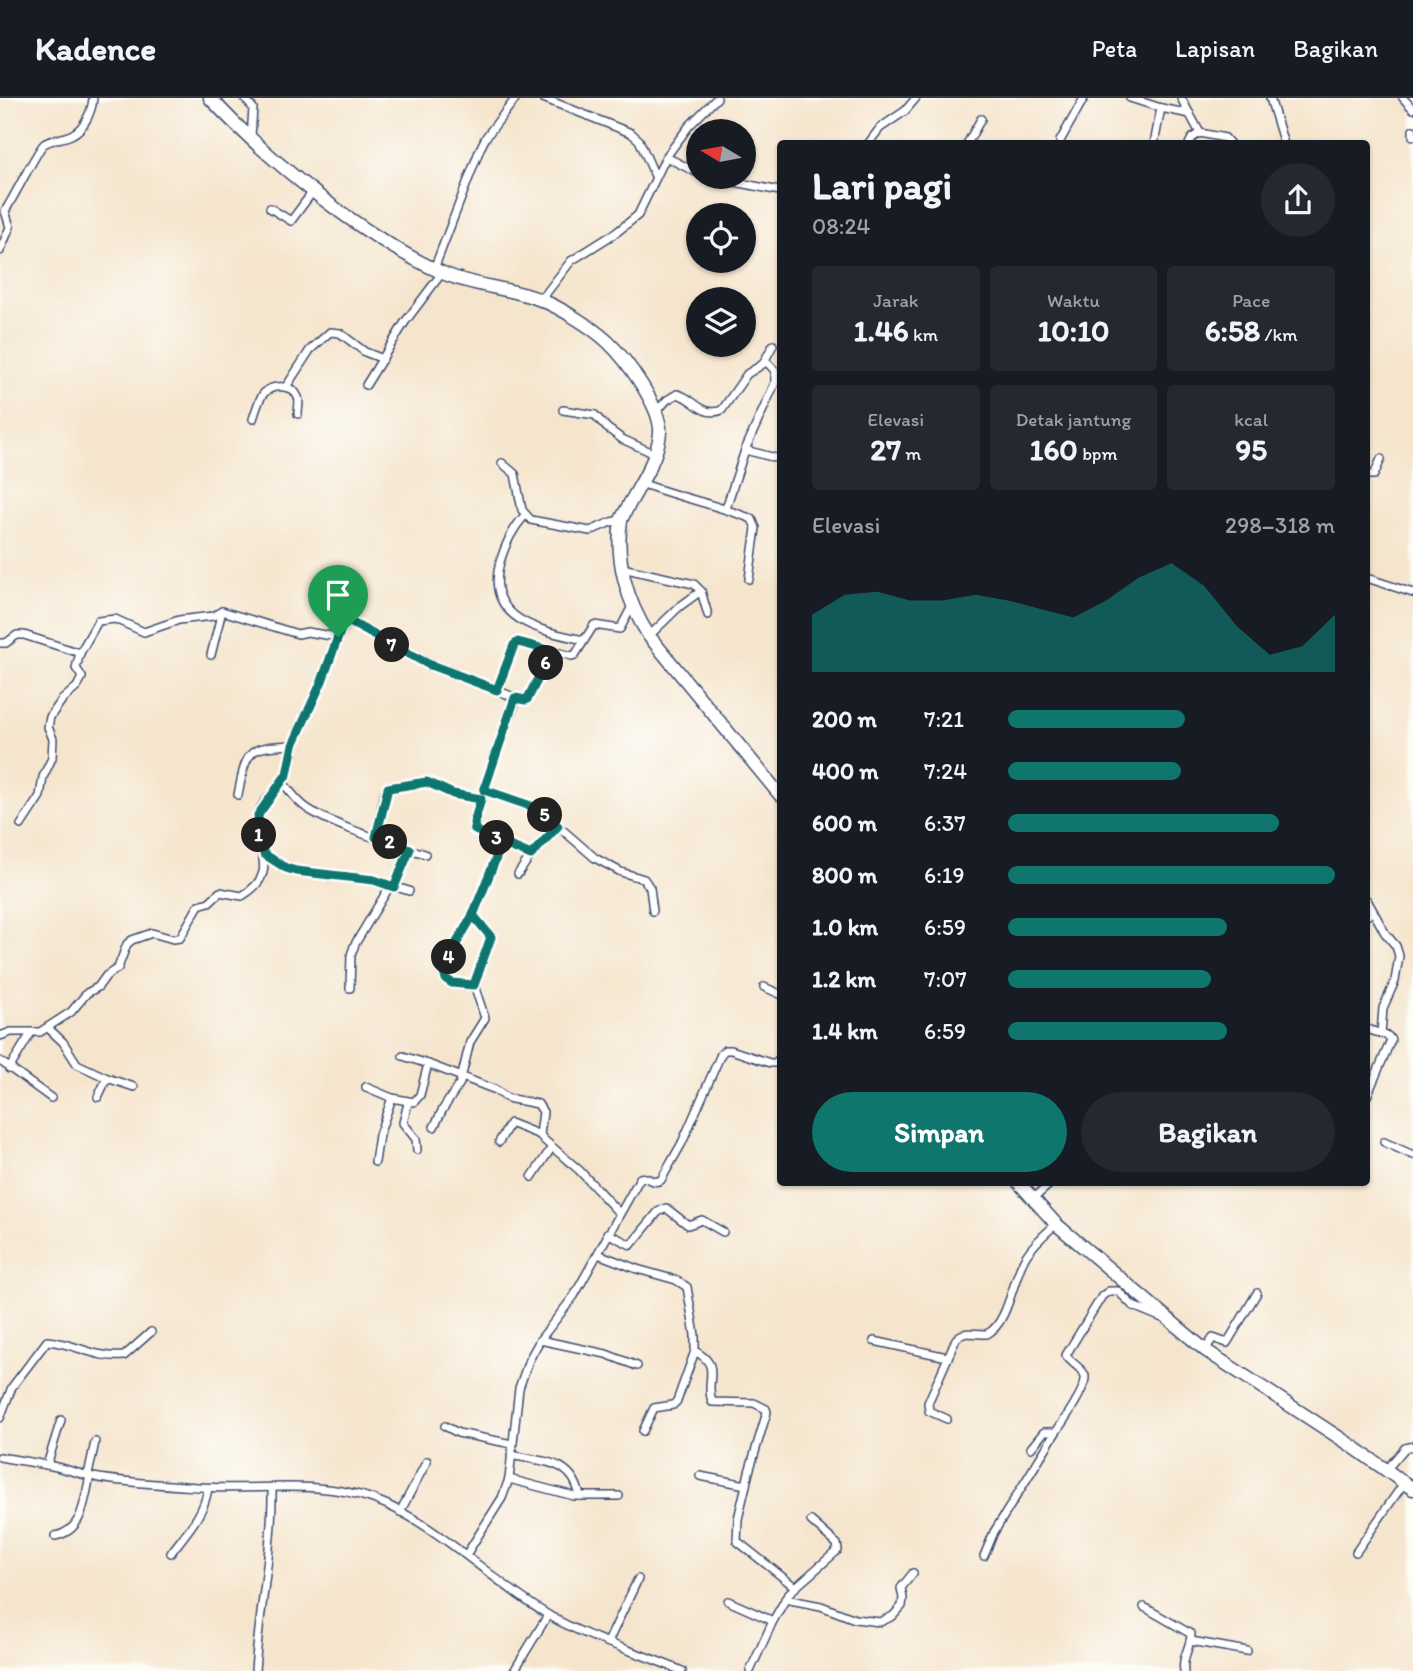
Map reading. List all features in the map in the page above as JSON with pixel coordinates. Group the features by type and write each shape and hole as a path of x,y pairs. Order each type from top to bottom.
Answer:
{"main road":[{"path":"209,98 251,137 354,221 438,271 466,282 541,300 608,342 632,373 656,412 660,425 656,454 621,520 619,545 632,607 649,636 777,791"},
{"path":"1022,1186 1056,1224 1205,1350 1409,1486"}],"street":[{"path":"0,251 10,227 5,211 38,151 46,142 76,131 88,117 93,98"},
{"path":"244,98 253,108 251,137"},
{"path":"366,385 438,271 480,149 516,98"},
{"path":"543,98 631,133 639,140 655,176"},
{"path":"541,300 571,261 617,232 638,215 666,157 689,126 717,98"},
{"path":"871,140 880,128 905,111 916,98"},
{"path":"1061,140 1084,98"},
{"path":"1130,98 1190,114"},
{"path":"1181,98 1199,133"},
{"path":"1270,98 1282,140"},
{"path":"1403,98 1413,109"},
{"path":"1155,140 1161,108"},
{"path":"969,140 981,119"},
{"path":"1413,130 1413,136"},
{"path":"1191,140 1199,133 1227,140"},
{"path":"666,157 686,167"},
{"path":"756,186 777,190"},
{"path":"270,208 290,220 314,190"},
{"path":"286,387 310,350 330,332 340,333 365,352 383,359"},
{"path":"656,412 677,394 703,410 722,410 747,374 759,367 774,345"},
{"path":"726,508 745,450 775,383 775,371 765,360"},
{"path":"253,419 262,395 276,386 295,392 298,398 298,414"},
{"path":"563,410 595,415 622,439 656,454"},
{"path":"745,450 777,458"},
{"path":"1370,475 1374,475 1381,459"},
{"path":"502,463 515,474 525,515 531,520 590,531 621,520"},
{"path":"640,483 671,495 726,508 755,522 749,579"},
{"path":"525,515 508,538 498,568 497,593 502,603 517,618 542,629 584,640"},
{"path":"622,568 694,584 701,591 708,615"},
{"path":"1370,579 1413,593"},
{"path":"649,636 679,607 701,591"},
{"path":"497,690 514,645 518,642 572,656 594,625 621,629 632,607"},
{"path":"211,655 222,611"},
{"path":"21,825 40,796 43,777 52,758 52,739 48,727 50,717 62,700 81,682 82,677 76,668 80,653 98,621 115,619 144,632 179,620 213,616 222,611 298,634 307,632 338,637"},
{"path":"0,1036 10,1031 31,1033 48,1028 71,1012 85,995 118,968 124,949 132,940 152,933 173,939 180,938 199,905 209,902 220,892 245,895 258,883 262,876 264,854 258,815 282,781 292,760 293,745 322,681 342,625 350,622 428,664 526,700 552,651"},
{"path":"0,643 6,643 17,635 24,635 80,653"},
{"path":"515,698 474,823 475,830 496,837 500,842 531,855"},
{"path":"238,795 244,765 255,749 293,745"},
{"path":"282,781 297,800 310,810 425,854"},
{"path":"376,837 384,795 391,787 427,782 453,794 481,799"},
{"path":"484,790 531,806 601,862 644,879 650,888 653,911"},
{"path":"518,874 531,855 558,826"},
{"path":"474,985 452,983 442,973 446,960 469,925 500,842"},
{"path":"350,988 351,955 355,944 392,886 410,849"},
{"path":"264,854 296,871 374,880 409,891"},
{"path":"1370,914 1398,950 1398,971 1383,1008 1381,1034"},
{"path":"434,1126 463,1076 467,1051 474,1034 485,1021 474,985 491,937 473,915"},
{"path":"764,987 777,993"},
{"path":"48,1028 63,1042 77,1064 134,1087"},
{"path":"1370,1029 1390,1038 1390,1045 1370,1089"},
{"path":"9,1069 31,1033"},
{"path":"466,1555 502,1497 509,1479 523,1373 540,1340 574,1296 640,1178 655,1182 661,1180 682,1143 725,1050 770,1063 777,1061"},
{"path":"403,1056 463,1076 496,1090 507,1098 538,1104 543,1112 540,1135"},
{"path":"0,1061 51,1098"},
{"path":"366,1087 408,1103 418,1100 428,1064"},
{"path":"98,1097 107,1078"},
{"path":"375,1162 379,1135 392,1098"},
{"path":"408,1103 403,1123 416,1139 417,1150"},
{"path":"499,1142 510,1123 540,1135 587,1178 619,1213"},
{"path":"1384,1142 1413,1156"},
{"path":"531,1177 552,1147"},
{"path":"1033,1199 1048,1186"},
{"path":"607,1233 631,1245 658,1212 666,1208 688,1225 702,1220 723,1232"},
{"path":"947,1419 929,1411 928,1407 947,1357 961,1334 987,1334 995,1329 1011,1296 1024,1258 1036,1242 1056,1224"},
{"path":"598,1254 684,1284 689,1292 695,1351 677,1401 673,1405 654,1408 643,1431"},
{"path":"984,1556 994,1532 1071,1410 1085,1377 1067,1359 1067,1352 1102,1296 1109,1291 1118,1291 1133,1306 1168,1320"},
{"path":"1205,1350 1213,1338 1227,1343 1257,1293"},
{"path":"0,1418 12,1387 47,1341 102,1356 124,1356 150,1332"},
{"path":"540,1340 606,1354 637,1366"},
{"path":"874,1341 947,1357"},
{"path":"695,1351 711,1364 712,1402 754,1403 766,1409 738,1519 737,1541 795,1587"},
{"path":"47,1465 61,1420"},
{"path":"445,1426 458,1433 512,1444"},
{"path":"1031,1448 1044,1432 1056,1433"},
{"path":"55,1536 69,1532 80,1516 87,1497 95,1442"},
{"path":"1386,1469 1405,1448 1413,1446"},
{"path":"511,1455 566,1469 574,1477 580,1496"},
{"path":"0,1457 131,1482 208,1488 304,1487 344,1491 374,1499 466,1555 513,1593 548,1615 682,1671"},
{"path":"400,1513 427,1461"},
{"path":"700,1476 746,1485"},
{"path":"509,1479 580,1496 619,1496"},
{"path":"1356,1552 1409,1486"},
{"path":"171,1553 194,1522 205,1502 208,1488"},
{"path":"255,1671 264,1581 271,1545 272,1488"},
{"path":"750,1671 785,1599 838,1550 837,1544 811,1521"},
{"path":"785,1599 821,1606 855,1619 880,1622 893,1616 902,1606 904,1603 901,1588 913,1573"},
{"path":"608,1642 638,1579"},
{"path":"728,1601 773,1620"},
{"path":"1144,1607 1190,1631 1191,1641 1183,1663 1184,1671"},
{"path":"514,1671 548,1615"},
{"path":"1191,1641 1247,1651"}],"route":[{"path":"338,637 322,681 293,745 287,774 258,815 264,854 296,871 374,880 394,887 410,849 376,837 386,790 427,782 453,794 481,799 474,823 475,830 496,837 500,848 473,915 491,937 474,985 452,983 444,977 442,968 469,925 473,915 500,848 500,842 531,855 558,826 531,806 484,790 516,702 515,698 528,698 552,651 518,642 514,645 497,690 428,664 350,622 342,625 338,637"}]}
